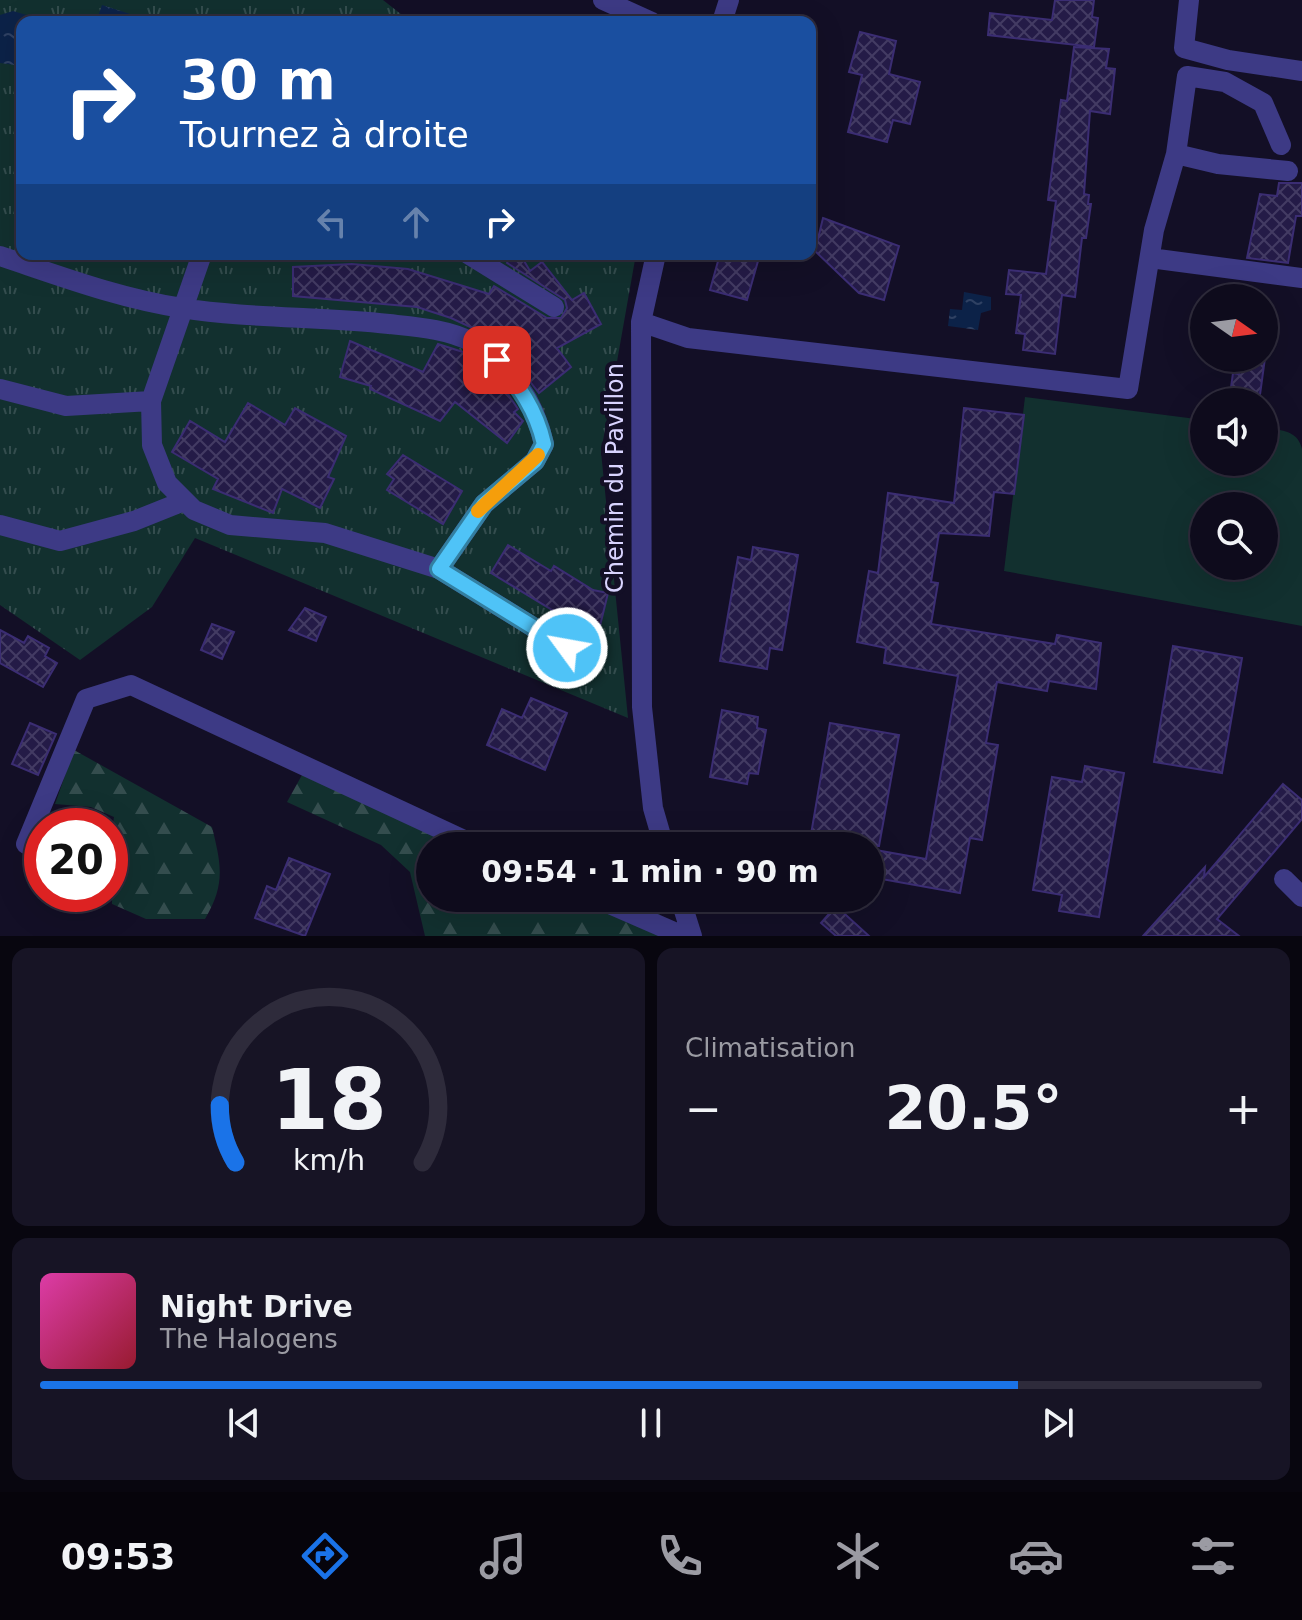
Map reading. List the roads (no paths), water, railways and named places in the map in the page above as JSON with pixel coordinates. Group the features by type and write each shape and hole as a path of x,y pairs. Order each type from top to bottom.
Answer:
{"street":[{"path":"603,0 639,16"},
{"path":"1189,0 1184,48 1228,60 1302,71"},
{"path":"641,322 688,338 1128,389 1150,258 1176,154 1187,76 1225,82 1263,103 1281,145"},
{"path":"1176,154 1218,164 1288,171"},
{"path":"0,256 109,294 185,308 435,329 471,342 497,360 524,392 539,421 544,444 535,461 484,504 439,569"},
{"path":"1150,258 1302,278"},
{"path":"200,260 151,401 152,445 167,483 184,501 194,510 230,525 325,533 439,569 567,648"},
{"path":"478,260 554,307"},
{"name":"Chemin du Pavillon","path":"655,260 641,322 642,707 653,808 660,832"},
{"path":"0,389 66,406 151,401"},
{"path":"0,525 60,541 134,521 184,501"},
{"path":"41,808 86,699 131,685 447,832"},
{"path":"1284,879 1302,897"},
{"path":"628,912 683,936"},
{"path":"684,912 692,936"}],"water":[{"path":"102,5 136,16 98,16"},
{"path":"13,11 30,16 16,16 16,65 0,63 0,15"},
{"path":"964,292 991,297 991,310 981,313 978,330 948,326 950,309 962,310"}]}
